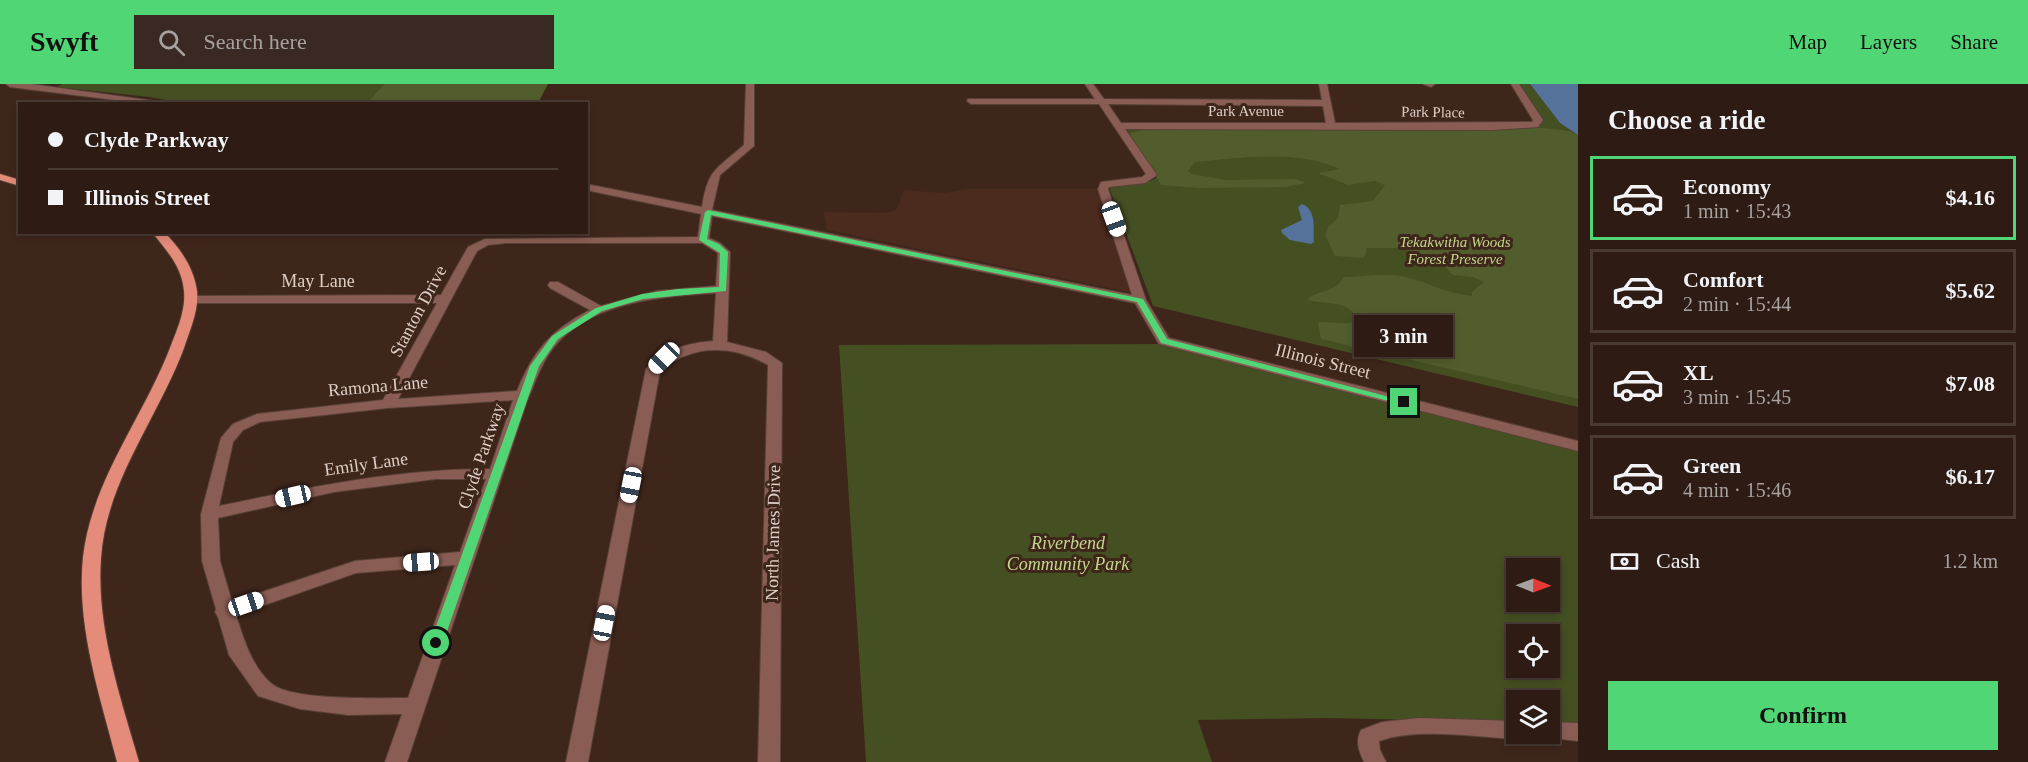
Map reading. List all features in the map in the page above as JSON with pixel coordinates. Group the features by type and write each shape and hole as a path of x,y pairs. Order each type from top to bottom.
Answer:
{"main road":[{"path":"0,177 18,182"},
{"path":"128,762 96,633 92,557 98,519 146,412 168,372 191,299 181,262 159,234"}],"street":[{"path":"10,84 156,102"},
{"path":"577,762 653,369 664,358 681,350 720,345 724,252 716,245 703,240 713,180 719,170 736,159 749,146 750,84"},
{"path":"588,187 1140,300 1103,189 1106,184 1144,180 1152,175 1089,84"},
{"path":"1323,84 1331,126"},
{"name":"Park Place","path":"1331,126 1534,125 1538,120 1515,84"},
{"path":"971,101 1325,103"},
{"name":"Park Avenue","path":"1118,126 1331,126"},
{"name":"Stanton Drive","path":"388,404 472,249 485,242 703,240"},
{"path":"554,285 599,310"},
{"name":"Clyde Parkway","path":"396,762 465,558 535,366 555,338 599,310 642,297 678,291 723,289"},
{"name":"May Lane","path":"191,299 446,299"},
{"name":"Illinois Street","path":"1140,300 1164,341 1578,446"},
{"name":"North James Drive","path":"720,345 748,349 776,363 769,762"},
{"name":"Ramona Lane","path":"209,514 226,441 238,427 257,418 388,404 523,395"},
{"name":"Emily Lane","path":"209,514 334,487 436,474 495,474"},
{"path":"209,514 211,561 224,612 238,655 265,690 300,701 348,707 415,706"},
{"path":"224,612 355,567 465,558"},
{"path":"1372,756 1368,736 1382,729 1402,726 1506,730"},
{"path":"1560,731 1578,732"}],"shaded area":[{"path":"967,189 1099,189 1134,293 827,230 824,212 884,213 896,210 904,190 943,193"}],"green space":[{"path":"62,84 384,84 369,102 176,102 57,87"},
{"path":"384,84 548,84 539,102 368,102"},
{"name":"Tekakwitha Woods Forest Preserve","path":"1518,84 1530,84 1560,123 1578,135 1578,407 1153,306 1109,187 1150,181 1156,178 1127,130 1131,128 1537,127 1542,119"},
{"name":"Tekakwitha Woods Forest Preserve","path":"1154,127 1537,127 1564,130 1578,135 1578,399 1321,339 1318,322 1349,323 1358,320 1354,313 1343,306 1307,300 1335,286 1344,277 1397,276 1472,296 1472,292 1484,282 1473,277 1453,275 1438,260 1428,255 1397,248 1366,248 1363,258 1335,256 1325,235 1328,227 1338,218 1340,205 1373,201 1385,185 1375,181 1348,185 1318,173 1340,169 1323,163 1287,157 1249,157 1195,162 1188,171 1192,174 1227,180 1296,179 1306,183 1285,187 1199,188 1161,185 1127,134"},
{"name":"Riverbend Community Park","path":"1164,344 1578,448 1578,723 1560,723 1560,690 1506,690 1506,722 1326,718 1198,720 1212,762 866,762 839,345"}],"water":[{"path":"1530,84 1578,84 1578,135 1560,123"},
{"path":"1302,204 1312,215 1314,242 1311,244 1290,240 1281,230 1302,220 1298,207"}],"route":[{"path":"436,643 535,366 555,338 599,310 642,297 678,291 723,289 724,252 716,245 703,240 708,212 1140,300 1164,341 1404,402"}]}
